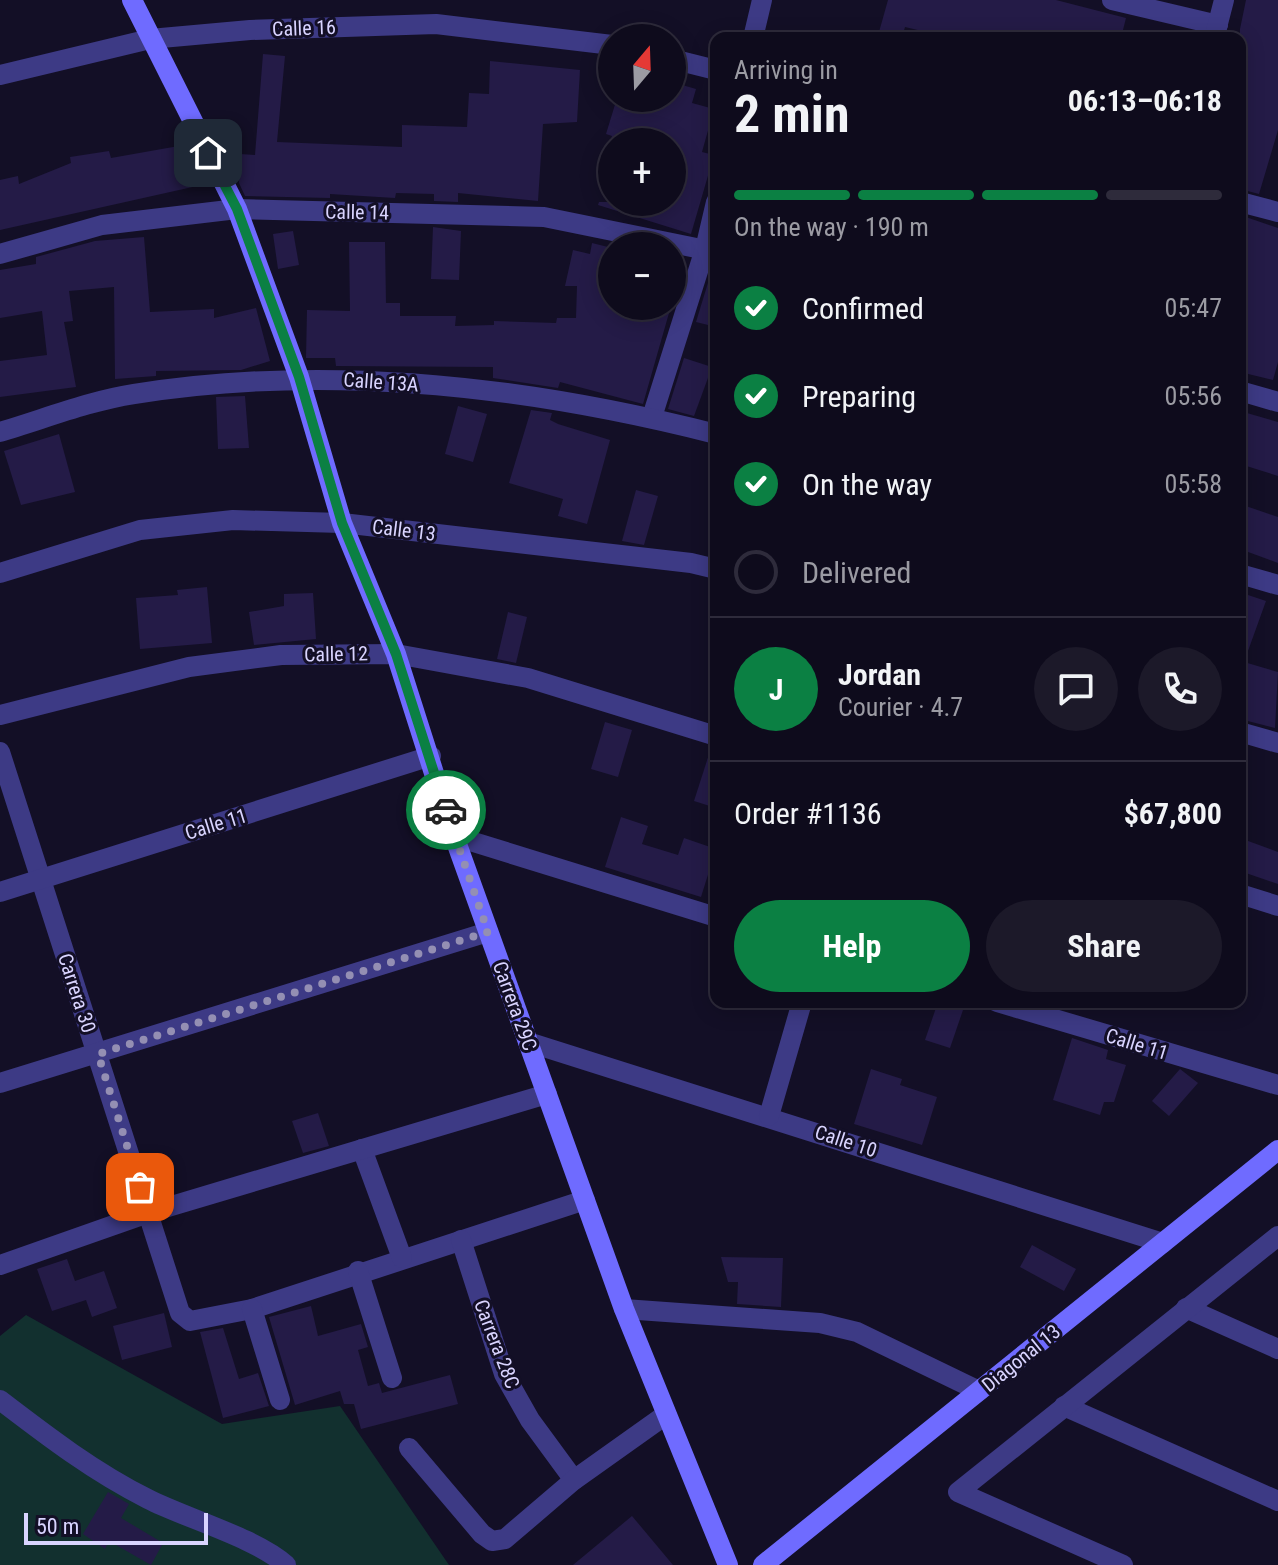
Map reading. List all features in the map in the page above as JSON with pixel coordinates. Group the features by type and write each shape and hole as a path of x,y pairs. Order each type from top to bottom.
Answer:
{"street":[{"name":"Carrera 29C","path":"132,0 237,209 299,377 342,523 396,654 454,836 624,1309 664,1416 728,1565"},
{"path":"754,32 762,0"},
{"path":"1112,0 1216,31 1224,0"},
{"name":"Calle 16","path":"0,75 150,39 250,30 436,24 598,43"},
{"path":"686,62 710,68"},
{"path":"1246,204 1278,212"},
{"name":"Calle 14","path":"0,254 102,225 237,209 544,217 710,251"},
{"path":"652,417 710,254"},
{"name":"Calle 13A","path":"0,432 132,394 299,377 470,388 652,417 710,432"},
{"path":"1246,393 1278,402"},
{"name":"Calle 13","path":"0,573 140,530 233,520 342,523 710,568"},
{"path":"1246,576 1278,585"},
{"name":"Calle 12","path":"0,715 189,667 281,655 396,654 528,678 710,734"},
{"path":"1246,734 1278,743"},
{"name":"Carrera 30","path":"0,752 180,1313 190,1321 252,1309"},
{"name":"Calle 11","path":"0,892 431,756"},
{"path":"454,836 710,915"},
{"path":"1246,896 1278,906"},
{"path":"0,1083 488,932"},
{"path":"769,1116 800,1008"},
{"name":"Calle 11","path":"1017,1008 1278,1085"},
{"name":"Calle 10","path":"528,1042 1163,1243"},
{"path":"0,1265 148,1213 547,1094"},
{"path":"362,1149 402,1258"},
{"name":"Diagonal 13","path":"763,1565 1278,1150"},
{"path":"280,1400 252,1309 358,1271 585,1200"},
{"path":"1123,1565 958,1492 1278,1236"},
{"name":"Carrera 28C","path":"461,1240 504,1374 530,1420 574,1480"},
{"path":"358,1271 392,1378"},
{"path":"1186,1308 1278,1349"},
{"path":"624,1309 820,1323 857,1332 979,1391"},
{"path":"0,1400 64,1450 148,1499 210,1525 286,1565"},
{"path":"1064,1406 1278,1501"},
{"path":"409,1448 492,1541 505,1539 574,1480 664,1416"}],"green space":[{"path":"26,1315 222,1424 340,1406 449,1565 0,1565 0,1336"}],"building":[{"path":"888,0 1056,0 1126,18 1122,32 926,32 905,27 904,32 879,32"},
{"path":"1246,0 1278,0 1278,130 1259,194 1246,191 1246,32 1240,32"},
{"path":"263,54 285,56 277,142 402,147 402,125 467,127 469,93 489,94 490,61 580,70 577,122 543,124 538,201 458,193 458,202 434,201 434,194 396,193 395,198 330,194 330,198 245,196 239,183 240,154 255,155"},
{"path":"686,86 696,89 692,103 710,108 710,123 702,152 710,154 710,169 691,234 633,216 686,216 686,128 608,128 613,112 686,112"},
{"path":"190,144 197,186 0,230 0,180 18,176 19,184 71,163 70,157 109,151 111,158"},
{"path":"1246,217 1278,228 1278,362 1273,380 1246,373"},
{"path":"433,227 461,231 459,280 431,279"},
{"path":"293,231 299,265 278,269 273,234"},
{"path":"144,237 150,312 214,309 214,318 256,308 270,361 241,370 156,371 156,376 115,379 114,287 69,291 73,321 64,322 76,387 0,397 0,361 47,355 42,311 0,318 0,270 36,264 36,257 95,241"},
{"path":"349,242 385,242 386,303 400,303 400,316 456,316 455,326 494,325 494,321 556,323 557,318 576,318 577,286 565,286 573,250 590,254 592,243 598,244 598,320 667,320 643,404 560,382 558,388 493,378 493,367 336,366 335,358 306,358 307,310 350,311"},
{"path":"710,276 710,326 696,322"},
{"path":"684,358 710,366 694,416 668,409"},
{"path":"245,396 249,448 218,449 216,397"},
{"path":"458,406 487,414 473,462 445,454"},
{"path":"531,410 552,413 550,420 558,424 610,440 587,524 558,516 563,499 509,483"},
{"path":"1246,413 1278,422 1278,476 1246,466"},
{"path":"59,434 75,492 21,505 4,451"},
{"path":"636,490 658,496 644,545 622,541"},
{"path":"1246,506 1278,517 1278,563 1246,551"},
{"path":"207,587 212,643 140,649 136,598 178,595 177,590"},
{"path":"313,593 316,639 254,645 249,612 284,606 284,594"},
{"path":"1246,594 1266,601 1246,656"},
{"path":"508,612 527,617 516,663 497,659"},
{"path":"1246,663 1278,672 1275,728 1246,721"},
{"path":"605,722 632,730 618,777 591,769"},
{"path":"710,751 710,806 694,801"},
{"path":"621,817 648,826 642,844 678,855 684,838 710,847 710,868 701,897 605,867"},
{"path":"1246,840 1278,852 1278,884 1246,873"},
{"path":"936,1008 963,1010 950,1048 925,1040"},
{"path":"1072,1038 1108,1050 1106,1059 1126,1065 1114,1102 1104,1102 1100,1115 1053,1100"},
{"path":"871,1069 902,1079 900,1085 937,1097 922,1145 854,1124"},
{"path":"1180,1069 1198,1083 1169,1116 1152,1101"},
{"path":"318,1113 329,1146 303,1153 292,1121"},
{"path":"1032,1245 1076,1269 1064,1291 1020,1267"},
{"path":"721,1257 783,1258 781,1307 737,1304 738,1282 728,1282"},
{"path":"67,1259 75,1281 104,1271 117,1308 92,1317 86,1300 52,1311 37,1269"},
{"path":"311,1306 318,1336 361,1324 368,1347 358,1350 368,1386 379,1383 382,1393 450,1375 458,1404 361,1429 354,1404 344,1404 340,1391 295,1405 269,1317"},
{"path":"164,1313 172,1347 122,1360 113,1326"},
{"path":"223,1328 239,1379 258,1373 269,1406 223,1418 200,1332"},
{"path":"108,1492 129,1504 121,1518 163,1543 151,1565 109,1541 105,1549 83,1534"},
{"path":"632,1516 673,1565 573,1565"}],"way so far":[{"path":"140,1187 98,1054 488,932 446,810"}],"route":[{"path":"208,153 237,209 299,377 342,523 396,654 446,810"}]}
